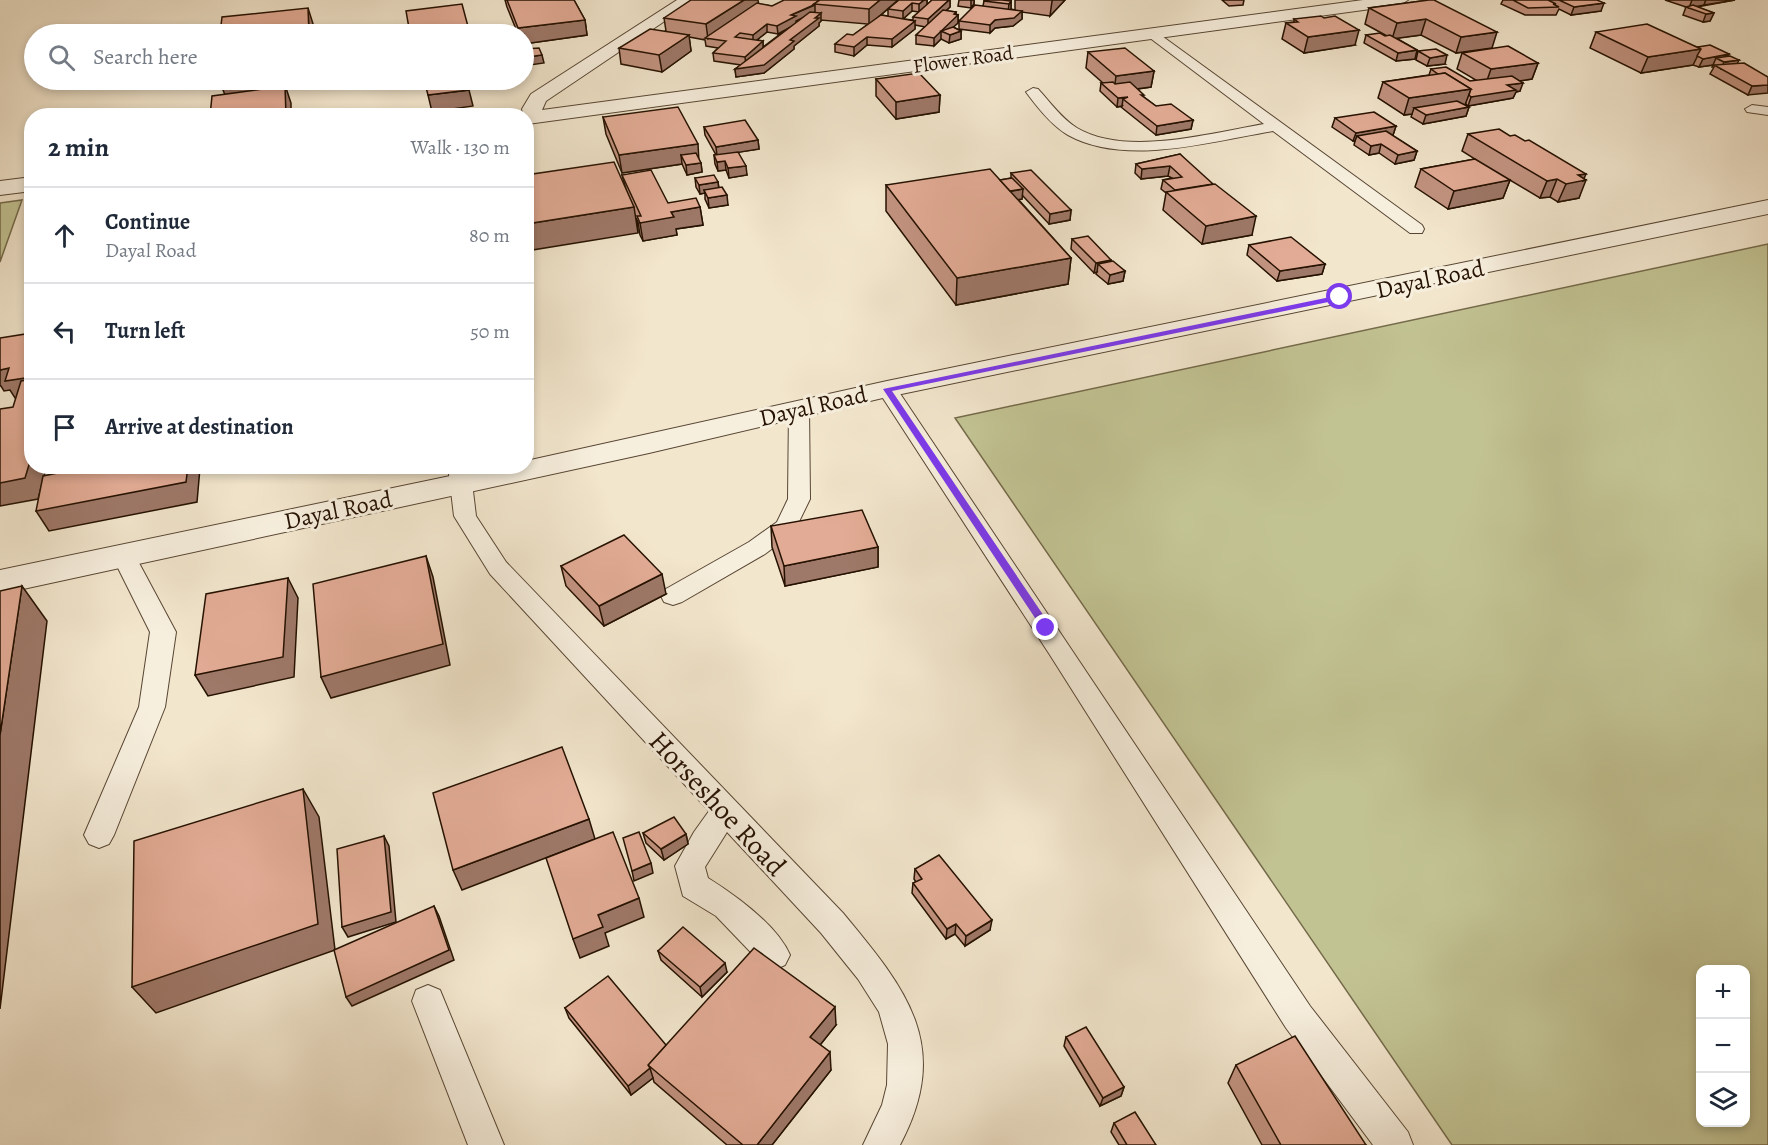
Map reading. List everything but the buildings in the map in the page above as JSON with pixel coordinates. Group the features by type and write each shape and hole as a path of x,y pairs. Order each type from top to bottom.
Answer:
{"street":[{"path":"533,108 538,98 688,0"},
{"name":"Flower Road","path":"534,117 1400,0"},
{"path":"0,188 24,185"},
{"name":"Dayal Road","path":"534,463 649,444 887,389 1768,207"},
{"name":"Dayal Road","path":"0,582 460,475"}],"lane":[{"path":"1155,34 1416,229"},
{"path":"1033,93 1071,131 1092,141 1111,144 1135,146 1276,126"},
{"path":"1752,109 1768,111"},
{"path":"887,389 1059,648 1298,1017 1395,1145"},
{"path":"673,596 758,548 786,527 799,499 799,408"},
{"name":"Horseshoe Road","path":"460,475 465,516 498,568 832,923 882,984 904,1030 907,1058 904,1094 892,1127 881,1145"},
{"path":"99,835 152,707 163,632 123,554"},
{"path":"726,812 704,841 690,866 694,886 727,906 774,955"},
{"path":"428,1000 486,1145"}],"green space":[{"path":"22,200 0,262 0,203"},
{"path":"1768,244 1768,1145 1452,1145 955,418"}],"route":[{"path":"1046,628 887,389 1340,297"}]}
